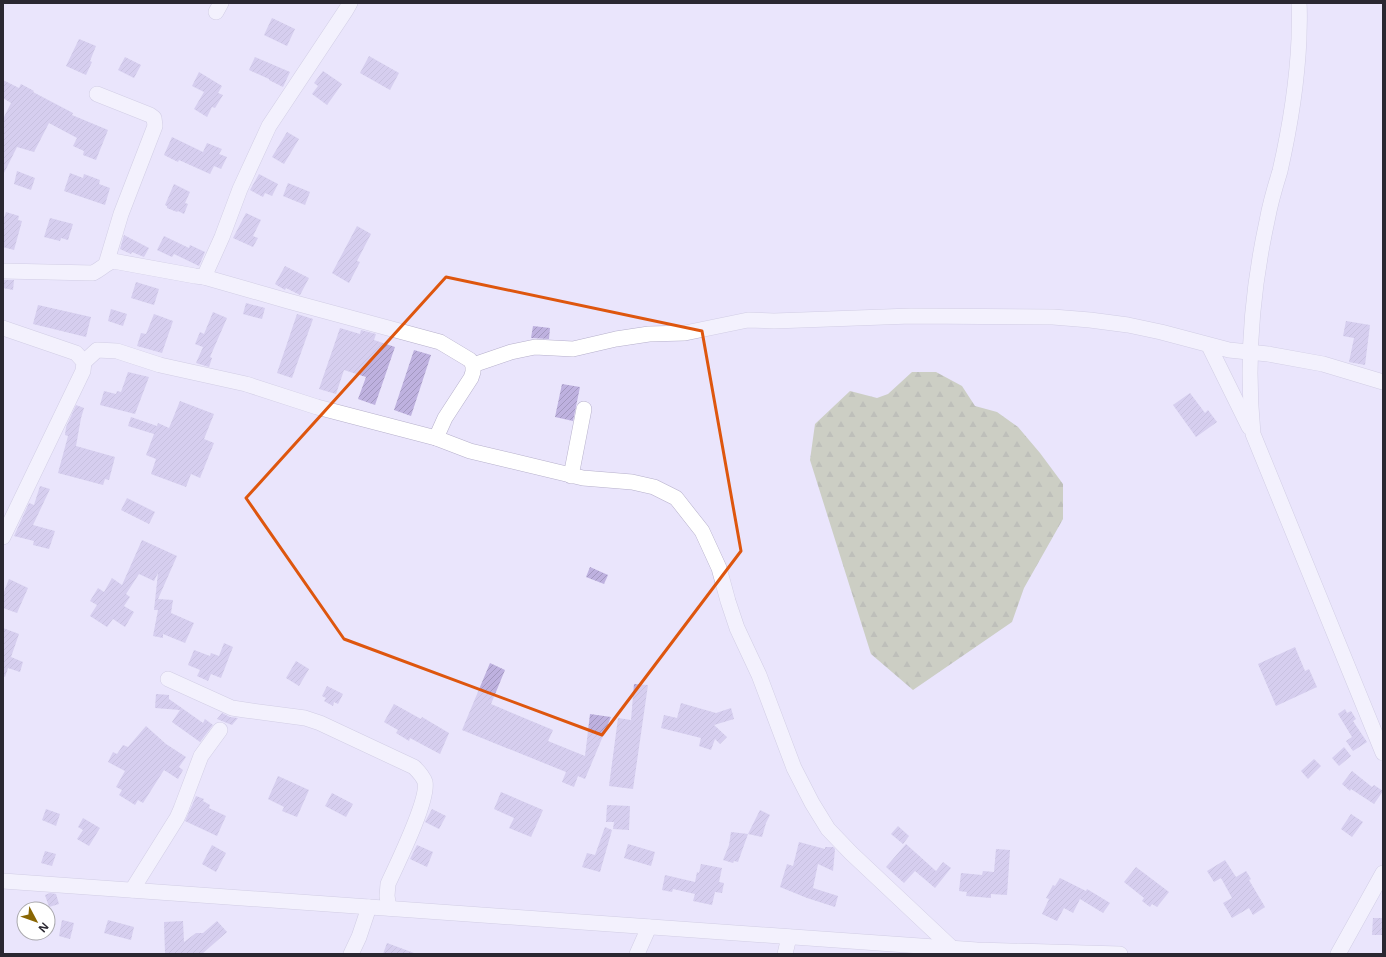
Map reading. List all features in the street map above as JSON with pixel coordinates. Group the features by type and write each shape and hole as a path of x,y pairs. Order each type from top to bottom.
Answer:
{"street":[{"path":"204,277 222,237 240,189 269,126 350,3"},
{"path":"1253,434 1250,408 1251,353 1256,274 1293,106 1298,68 1299,3"},
{"path":"97,94 150,115 154,118 155,126 121,214 106,264"},
{"path":"3,271 93,273 113,261 204,277 288,302 440,342 470,360 473,366 473,372 471,378 445,418 436,438"},
{"path":"473,366 511,352 534,347 573,348 649,334 686,333 748,320 774,321 911,316 1054,317 1128,325 1228,350 1268,354 1323,364 1383,382"},
{"path":"3,328 76,353 84,362"},
{"path":"1209,346 1253,434 1383,753"},
{"path":"3,537 83,371 84,362 97,350 117,351 160,365 246,384 317,407 436,438 470,451 571,476 632,482 654,487 676,498 702,531 719,568 737,628 759,675 794,768 812,803 828,829 851,853 952,948"},
{"path":"571,476 584,409"},
{"path":"168,679 232,708 304,718 320,723 418,771 425,781 421,807 388,884 387,896 389,908"},
{"path":"132,890 182,809 201,756 220,730"},
{"path":"1338,954 1383,873"},
{"path":"3,881 789,937 864,948 952,948 1038,953 1120,954"},
{"path":"351,954 359,937 369,907"},
{"path":"637,954 649,927"},
{"path":"785,954 789,937"}],"highlighted area":[{"path":"446,277 702,331 741,551 602,735 344,639 246,498"}],"green space":[{"path":"912,372 936,372 962,386 975,406 997,412 1018,427 1063,484 1063,519 1024,588 1012,622 913,690 871,654 810,460 815,424 850,391 877,398 888,394"}],"building":[{"path":"272,18 295,29 287,46 264,35"},
{"path":"79,39 96,46 90,61 92,62 86,75 66,66"},
{"path":"369,56 399,73 390,90 360,73"},
{"path":"125,57 141,65 134,78 118,70"},
{"path":"255,57 290,72 283,87 249,70"},
{"path":"323,71 342,84 327,105 312,94 318,86 314,83"},
{"path":"199,72 222,86 218,93 223,95 215,108 212,107 207,117 194,109 204,92 192,86"},
{"path":"3,80 19,88 21,84 73,113 72,115 108,130 96,160 83,155 84,151 73,146 77,138 49,123 34,152 17,147 3,175 3,119 11,103 3,98"},
{"path":"287,132 299,139 284,164 272,157"},
{"path":"172,137 203,152 207,143 222,149 219,154 227,157 221,169 214,166 210,174 164,155"},
{"path":"17,171 35,178 31,190 14,184"},
{"path":"70,173 83,178 84,174 100,180 99,184 110,188 105,205 64,191"},
{"path":"259,174 278,184 272,196 265,193 263,197 250,190"},
{"path":"288,183 310,192 305,205 283,196"},
{"path":"174,184 190,192 185,203 188,204 184,214 167,208 165,205"},
{"path":"6,212 19,216 18,220 22,221 14,250 3,247 3,221"},
{"path":"246,213 261,220 253,236 258,238 253,247 233,238"},
{"path":"50,218 73,224 68,240 61,238 60,241 44,237"},
{"path":"357,226 371,234 357,261 360,262 349,283 332,273"},
{"path":"124,235 149,248 144,257 132,252 131,254 120,249"},
{"path":"164,236 189,248 190,245 205,252 199,266 174,254 172,257 157,250"},
{"path":"285,266 309,278 300,295 286,288 285,290 275,284"},
{"path":"3,280 14,280 13,290 3,288"},
{"path":"136,282 159,289 154,305 131,298"},
{"path":"246,303 265,308 262,319 243,314"},
{"path":"38,305 91,317 86,337 33,324"},
{"path":"111,309 127,314 123,326 108,321"},
{"path":"213,312 227,318 210,357 212,358 209,367 196,363 203,347 195,344 200,332 204,334"},
{"path":"154,314 173,321 162,353 137,346 141,333 146,334"},
{"path":"297,314 313,319 292,378 277,373"},
{"path":"1346,321 1370,325 1365,365 1349,362 1354,338 1343,336"},
{"path":"533,326 550,328 549,339 531,338"},
{"path":"340,328 360,334 361,330 376,334 374,340 395,347 375,405 358,399 366,377 344,370 336,394 319,389"},
{"path":"414,350 431,355 411,416 394,410"},
{"path":"128,372 149,377 135,414 100,405 104,391 116,394 117,391 121,392"},
{"path":"562,384 580,387 573,421 555,417"},
{"path":"1190,393 1205,413 1208,410 1217,422 1196,437 1173,405"},
{"path":"180,401 214,414 204,439 214,443 200,478 191,474 186,487 151,474 156,459 146,455 154,434 128,426 131,417 157,426 158,423 169,428"},
{"path":"76,405 84,408 76,446 115,457 109,480 105,479 103,485 58,473 68,436 65,435 66,427"},
{"path":"40,486 50,489 33,525 55,531 49,549 33,545 34,541 14,536 29,503 34,505"},
{"path":"127,498 155,512 149,524 121,510"},
{"path":"142,540 177,556 158,599 173,600 171,613 194,623 185,643 163,634 163,638 153,636 158,610 154,610 158,573 154,581 139,574 126,594 130,597 124,606 134,612 125,627 113,619 107,627 90,616 97,605 90,601 98,588 104,592 112,578 122,585"},
{"path":"590,567 608,575 604,584 586,577"},
{"path":"9,579 28,588 17,613 3,608 3,594"},
{"path":"3,628 19,634 11,657 23,662 20,672 8,668 5,677 3,676"},
{"path":"224,643 233,647 221,678 211,674 208,681 197,676 200,670 188,665 194,650 210,656 211,653 219,656"},
{"path":"1295,647 1305,671 1309,669 1317,687 1276,706 1258,664"},
{"path":"296,661 309,669 299,686 286,678"},
{"path":"490,663 505,670 491,704 553,730 548,741 585,756 590,714 611,717 585,779 578,776 574,787 562,782 566,772 462,730"},
{"path":"634,684 648,685 633,789 609,786 618,718 631,720"},
{"path":"327,686 343,694 338,704 334,702 333,706 324,701 326,698 322,696"},
{"path":"156,694 169,695 169,699 203,723 205,719 213,725 200,742 172,722 180,710 155,708"},
{"path":"681,703 716,713 731,708 734,719 714,725 727,737 720,744 715,739 711,750 699,746 701,738 661,728 664,715 677,718"},
{"path":"394,704 421,719 422,717 449,733 440,754 410,738 409,741 396,733 398,730 384,722"},
{"path":"1345,709 1347,713 1351,711 1356,719 1353,721 1367,742 1353,751 1346,741 1352,737 1338,714"},
{"path":"222,713 230,717 238,718 232,725 217,719"},
{"path":"146,726 166,744 186,757 179,767 183,770 178,779 164,770 143,803 138,800 135,805 119,795 122,790 116,787 125,771 108,762 113,752 117,754 123,745 128,747"},
{"path":"1344,747 1351,756 1339,766 1332,758"},
{"path":"1314,759 1321,766 1308,779 1301,771"},
{"path":"1352,771 1372,787 1374,785 1383,791 1374,804 1351,789 1350,791 1342,784"},
{"path":"278,776 309,790 297,817 282,811 284,807 268,799"},
{"path":"501,792 543,810 531,837 509,828 514,818 494,809"},
{"path":"332,793 353,804 346,817 325,806"},
{"path":"196,796 204,799 203,801 210,805 209,808 226,816 217,836 185,821"},
{"path":"607,805 630,806 629,830 613,829 614,822 606,822"},
{"path":"46,809 60,814 56,826 42,820"},
{"path":"432,809 446,816 439,829 425,822"},
{"path":"760,810 770,815 762,837 748,834"},
{"path":"1351,814 1363,822 1352,837 1341,829"},
{"path":"83,818 100,828 89,846 77,839 83,830 78,827"},
{"path":"898,826 909,836 903,844 891,834"},
{"path":"605,827 612,830 600,872 582,867 587,853 595,855"},
{"path":"731,832 748,834 738,862 734,861 733,863 723,860 729,845"},
{"path":"799,842 825,849 825,847 833,847 835,849 833,871 818,864 813,888 838,896 835,907 780,887 787,864 793,866"},
{"path":"628,844 655,852 651,866 624,858"},
{"path":"906,844 936,871 943,862 951,868 935,888 915,871 904,883 886,867"},
{"path":"212,845 226,853 216,872 202,864"},
{"path":"417,845 433,852 427,867 410,859"},
{"path":"996,849 1010,850 1007,895 991,894 991,898 966,896 967,892 959,891 961,873 982,875 983,871 994,872"},
{"path":"45,851 56,854 52,866 41,863"},
{"path":"1225,860 1236,877 1246,871 1251,879 1249,880 1265,907 1253,915 1249,908 1232,918 1223,903 1232,898 1221,878 1214,882 1207,871"},
{"path":"701,864 722,868 719,882 724,883 722,893 715,892 712,905 693,901 695,894 673,889 672,892 662,890 665,875 695,882 697,872 699,873"},
{"path":"1136,867 1169,892 1157,907 1152,904 1150,907 1142,901 1144,898 1124,882"},
{"path":"1060,878 1086,891 1087,889 1110,903 1103,913 1080,899 1073,913 1064,908 1057,921 1042,914 1049,899 1046,898 1053,885 1055,886"},
{"path":"50,893 56,894 59,904 56,905 56,901 47,901 45,895"},
{"path":"1373,918 1383,918 1383,935 1372,935"},
{"path":"62,920 74,923 70,939 59,936"},
{"path":"108,920 134,927 131,940 104,933"},
{"path":"183,921 184,942 196,933 203,933 217,921 227,932 202,954 165,953 164,922"},
{"path":"387,943 414,953 414,954 383,954"}]}
